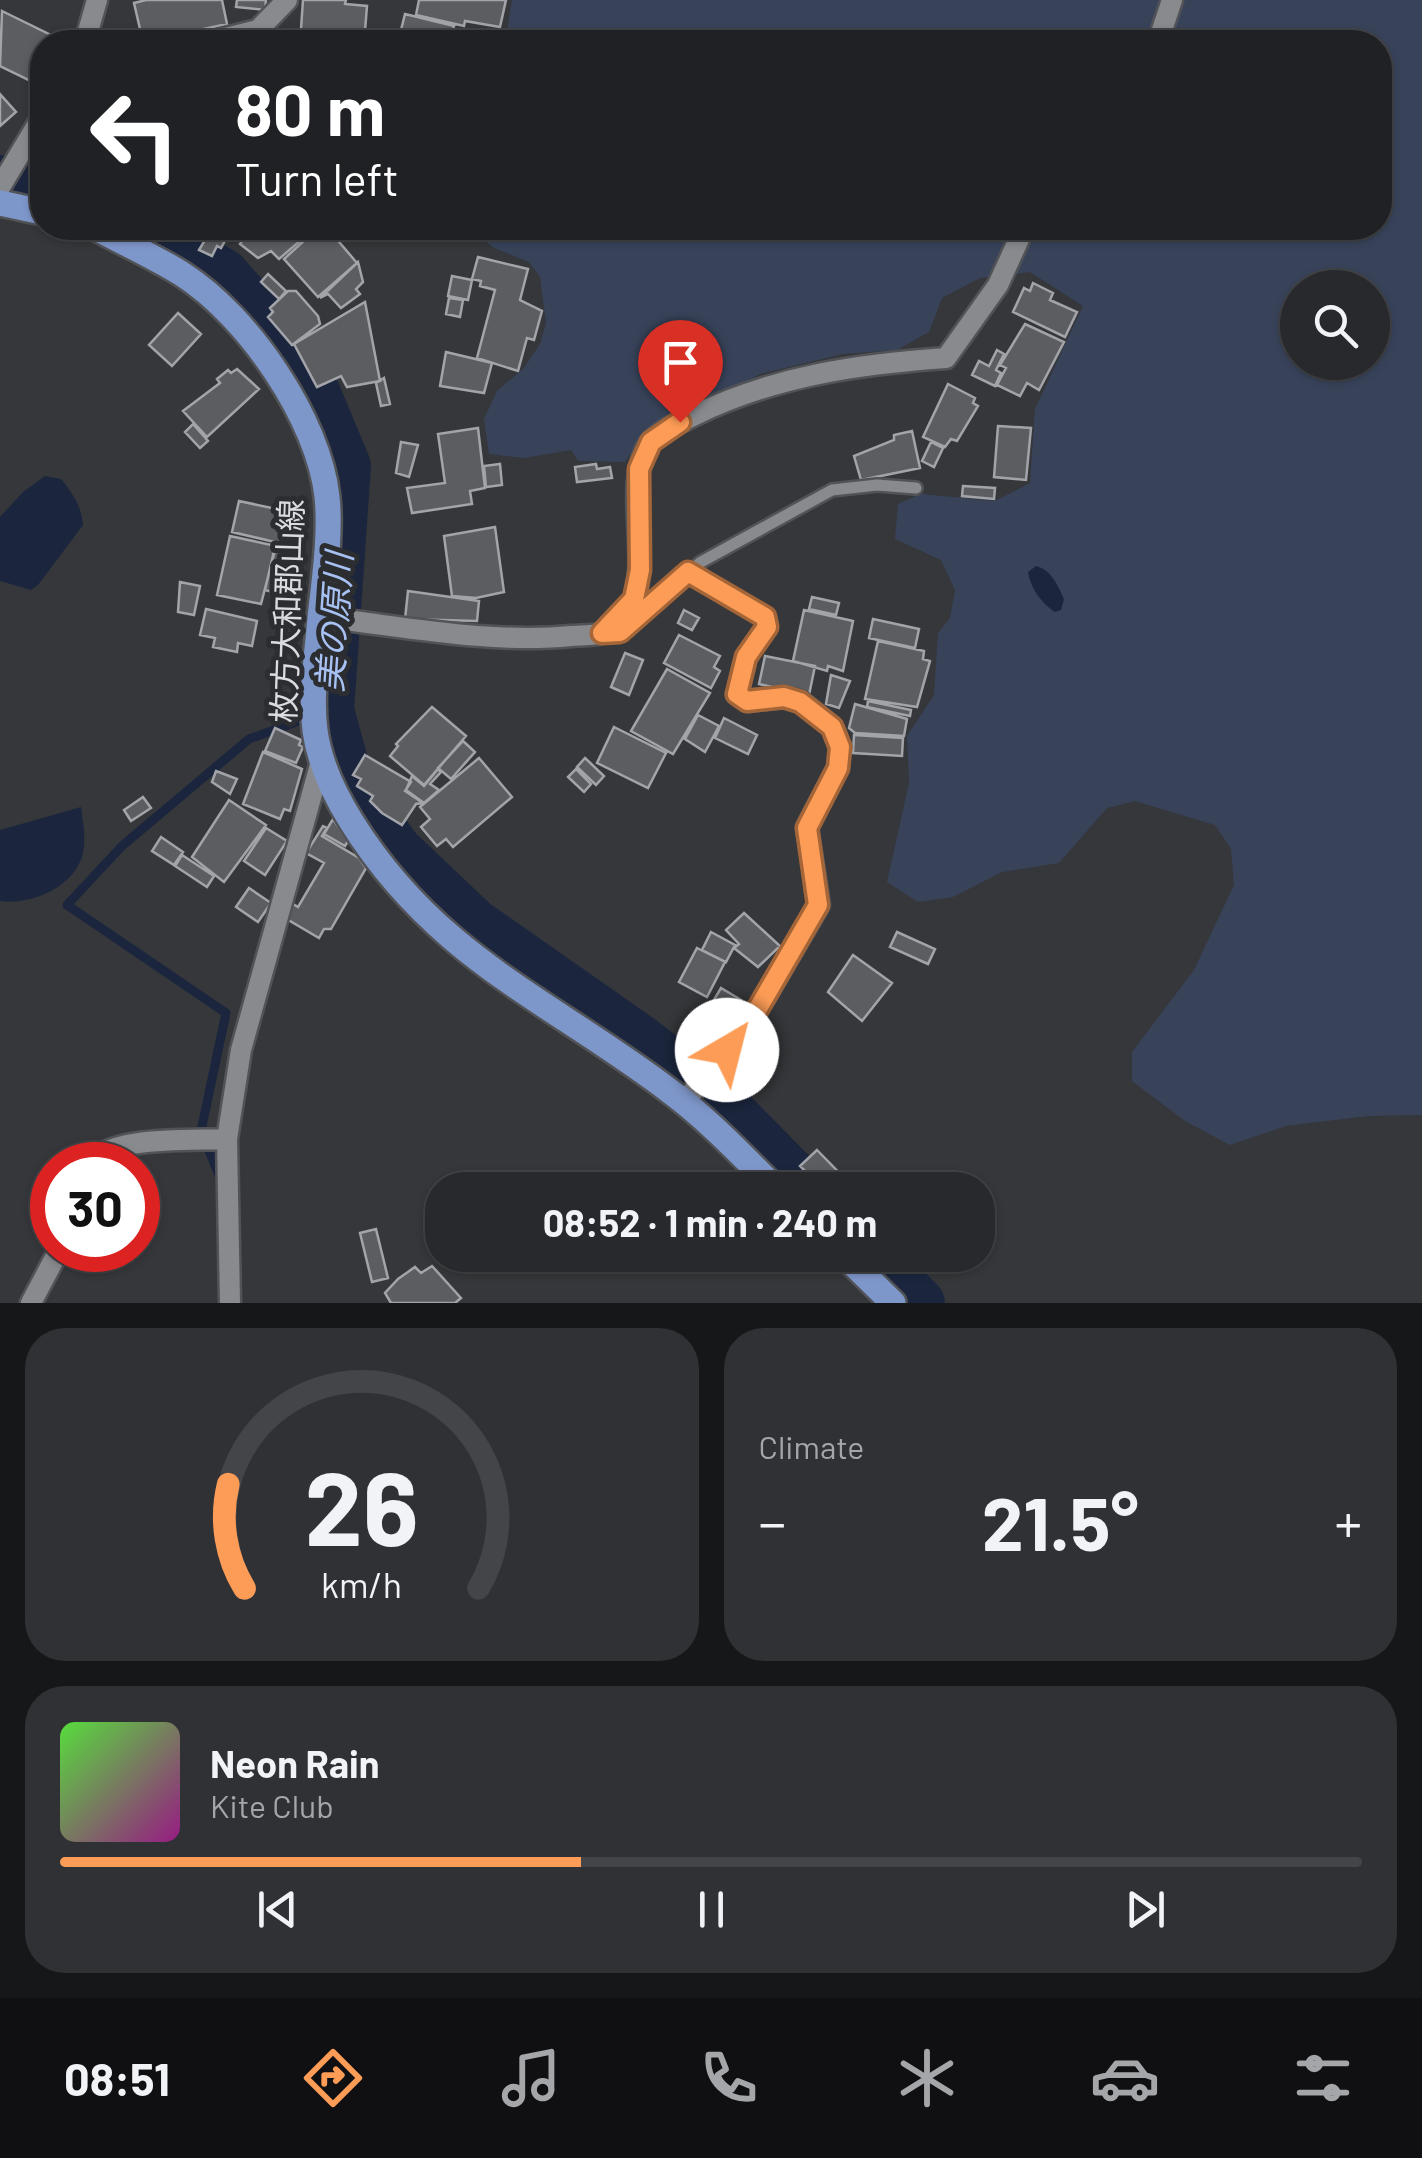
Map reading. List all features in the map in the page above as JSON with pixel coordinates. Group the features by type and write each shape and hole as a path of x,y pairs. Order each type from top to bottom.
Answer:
{"main road":[{"path":"0,203 30,209"},
{"name":"枚方大和郡山線","path":"118,240 185,276 235,320 279,378 315,442 328,499 311,702 320,765 377,863 418,910 474,960 684,1102 758,1172"},
{"path":"861,1272 893,1303"}],"street":[{"path":"90,30 97,0"},
{"path":"258,30 286,0"},
{"path":"1162,30 1172,0"},
{"path":"0,187 30,138"},
{"path":"320,617 536,640 602,633 634,599 640,570 639,469 651,442 722,402 805,374 946,358 998,284 1018,240"},
{"path":"684,1102 749,1024 818,905 807,828 838,768 840,747 832,727 809,708 784,697 747,701 737,694 744,666"},
{"path":"230,1303 227,1139 241,1050 320,765"},
{"path":"159,1142 227,1139"},
{"path":"30,1303 46,1272"}],"lane":[{"path":"602,633 620,632 688,572 832,490 877,485 916,488"},
{"path":"688,572 765,617 767,627 744,666"}],"shaded area":[{"path":"512,0 1422,0 1422,1115 1368,1116 1286,1126 1230,1145 1185,1121 1132,1081 1132,1052 1194,970 1234,885 1231,849 1215,825 1135,801 1107,808 1059,863 1002,872 953,897 918,902 887,882 909,783 907,736 934,695 938,633 950,618 955,590 941,560 895,539 898,504 920,494 995,501 1030,483 1035,409 1083,306 1030,272 980,278 942,298 929,332 897,350 843,354 760,374 640,438 625,462 578,461 571,450 524,458 489,454 484,419 497,391 523,369 540,344 546,323 540,277 529,262 484,240 1392,240 1392,30 507,30"},
{"path":"45,476 61,479 65,484 78,506 83,525 31,590 0,581 0,517"},
{"path":"1036,566 1057,584 1064,599 1061,610 1050,609 1034,589 1028,572"},
{"path":"81,807 84,849 74,872 46,894 23,901 0,901 0,830"}],"building":[{"path":"222,0 227,24 199,30 140,30 134,3"},
{"path":"237,0 266,0 265,10 236,7"},
{"path":"303,0 346,0 345,4 367,6 365,30 301,29"},
{"path":"419,0 506,0 500,27 465,21 464,26 416,15"},
{"path":"2,11 41,30 30,30 30,81 0,66"},
{"path":"405,14 454,26 453,30 401,30"},
{"path":"0,94 16,112 0,126"},
{"path":"205,240 225,240 212,256 199,250"},
{"path":"243,240 301,240 279,259 271,251 258,258 240,244"},
{"path":"305,240 337,240 357,263 318,297 284,259"},
{"path":"478,257 528,269 520,300 542,311 534,340 527,338 518,371 477,358 495,290 472,279"},
{"path":"358,262 363,282 356,289 360,294 341,308 328,294 320,298"},
{"path":"268,274 286,291 279,299 261,282"},
{"path":"452,276 472,280 468,300 448,296"},
{"path":"1033,283 1053,293 1050,300 1077,312 1065,337 1013,312 1024,288 1030,291"},
{"path":"288,291 296,291 318,316 320,324 292,345 268,317 273,312 270,308"},
{"path":"449,298 463,300 460,317 446,314"},
{"path":"365,302 380,381 347,387 341,376 317,387 294,344"},
{"path":"178,313 201,334 172,366 149,345"},
{"path":"1025,324 1064,342 1039,390 1027,383 1020,396 997,385 1006,368 1000,365"},
{"path":"997,350 1004,354 996,370 1001,373 995,386 972,375 979,361 989,366"},
{"path":"446,352 492,363 484,393 440,386"},
{"path":"237,369 259,389 207,437 183,411 220,383 217,379 228,370 231,373"},
{"path":"384,378 390,404 381,406 376,383"},
{"path":"948,384 975,398 973,403 978,406 957,441 951,439 945,447 923,437"},
{"path":"193,424 208,441 200,448 185,432"},
{"path":"998,426 1031,428 1026,480 994,477"},
{"path":"478,428 485,488 470,491 472,504 412,513 407,488 445,483 438,434"},
{"path":"912,431 920,468 861,480 854,456 894,440 894,435"},
{"path":"401,442 418,445 409,477 396,473"},
{"path":"931,442 943,448 934,467 922,461"},
{"path":"500,464 502,485 486,487 484,466"},
{"path":"596,464 597,469 610,467 612,478 577,482 575,467"},
{"path":"963,486 995,488 994,499 962,496"},
{"path":"239,501 286,511 279,543 232,532"},
{"path":"495,527 504,592 476,598 452,596 444,536"},
{"path":"230,536 276,546 261,604 217,595"},
{"path":"274,551 298,556 289,596 265,590"},
{"path":"180,582 200,586 194,615 178,612"},
{"path":"408,591 479,601 477,621 405,619"},
{"path":"812,597 839,603 836,615 809,609"},
{"path":"206,609 257,621 252,646 238,643 237,652 213,647 215,638 200,635"},
{"path":"684,610 699,618 692,630 678,623"},
{"path":"804,610 853,621 843,671 828,666 827,671 793,661"},
{"path":"873,619 919,629 915,648 869,638"},
{"path":"679,635 720,656 714,667 720,671 711,688 664,663"},
{"path":"878,641 924,651 923,659 930,661 917,707 865,699"},
{"path":"625,653 643,660 629,695 611,687"},
{"path":"765,656 815,666 809,695 759,684"},
{"path":"667,669 710,693 673,754 631,731"},
{"path":"831,675 850,681 839,708 826,704"},
{"path":"868,701 911,710 910,716 867,707"},
{"path":"855,704 907,719 904,736 855,733 849,728"},
{"path":"432,707 466,736 424,785 390,756 396,744"},
{"path":"698,715 719,726 705,752 685,739"},
{"path":"724,718 757,735 748,754 715,738"},
{"path":"614,727 666,753 648,788 597,763"},
{"path":"275,728 301,740 299,745 303,747 296,763 265,751"},
{"path":"854,735 903,738 902,756 853,753"},
{"path":"463,741 475,752 451,779 438,768"},
{"path":"263,752 302,769 290,811 284,809 280,819 243,804"},
{"path":"365,755 411,782 405,791 423,803 416,804 402,825 382,813 370,801 373,796 357,786 361,779 353,775"},
{"path":"479,758 512,797 453,847 446,839 437,846 421,827 430,819 420,807"},
{"path":"585,758 604,776 596,785 577,767"},
{"path":"438,769 441,772 430,784 439,790 424,803 406,790 412,776 424,786"},
{"path":"576,769 591,784 584,792 568,777"},
{"path":"216,771 237,779 230,794 212,782"},
{"path":"143,797 151,808 131,821 124,810"},
{"path":"229,800 266,825 224,882 192,857"},
{"path":"333,819 348,841 345,846 324,834"},
{"path":"323,826 327,828 322,836 359,858 366,868 331,929 324,929 319,938 285,918 293,904 298,907 324,863 306,853"},
{"path":"266,828 287,841 265,875 244,861"},
{"path":"161,837 183,852 174,865 152,851"},
{"path":"182,855 214,876 207,887 175,866"},
{"path":"249,888 271,903 258,922 236,907"},
{"path":"744,913 780,946 758,967 734,948 739,944 726,930"},
{"path":"711,932 735,945 726,962 702,950"},
{"path":"897,932 935,949 928,964 890,947"},
{"path":"697,948 725,962 707,997 679,982"},
{"path":"853,955 892,983 862,1021 828,992"},
{"path":"721,988 741,1000 732,1015 712,1003"},
{"path":"817,1150 838,1172 806,1172 800,1166"},
{"path":"376,1229 388,1278 372,1282 360,1233"},
{"path":"415,1267 421,1273 437,1272 461,1298 455,1303 391,1303 385,1293 398,1279"}],"waterway":[{"name":"美の原川","path":"0,180 30,186"},
{"name":"美の原川","path":"162,240 223,273 281,338 314,389 346,466 329,710 349,784 398,851 474,923 719,1100 790,1172"},
{"path":"219,1175 201,1131 226,1013 67,905 122,846 249,739 329,710"},
{"name":"美の原川","path":"889,1272 920,1303"}],"route":[{"path":"680,422 651,442 639,469 640,570 634,599 602,633 620,632 688,572 765,617 767,627 746,657 737,694 747,701 784,697 800,702 832,727 840,747 838,768 807,828 818,880 818,905 749,1024 727,1050"}]}
